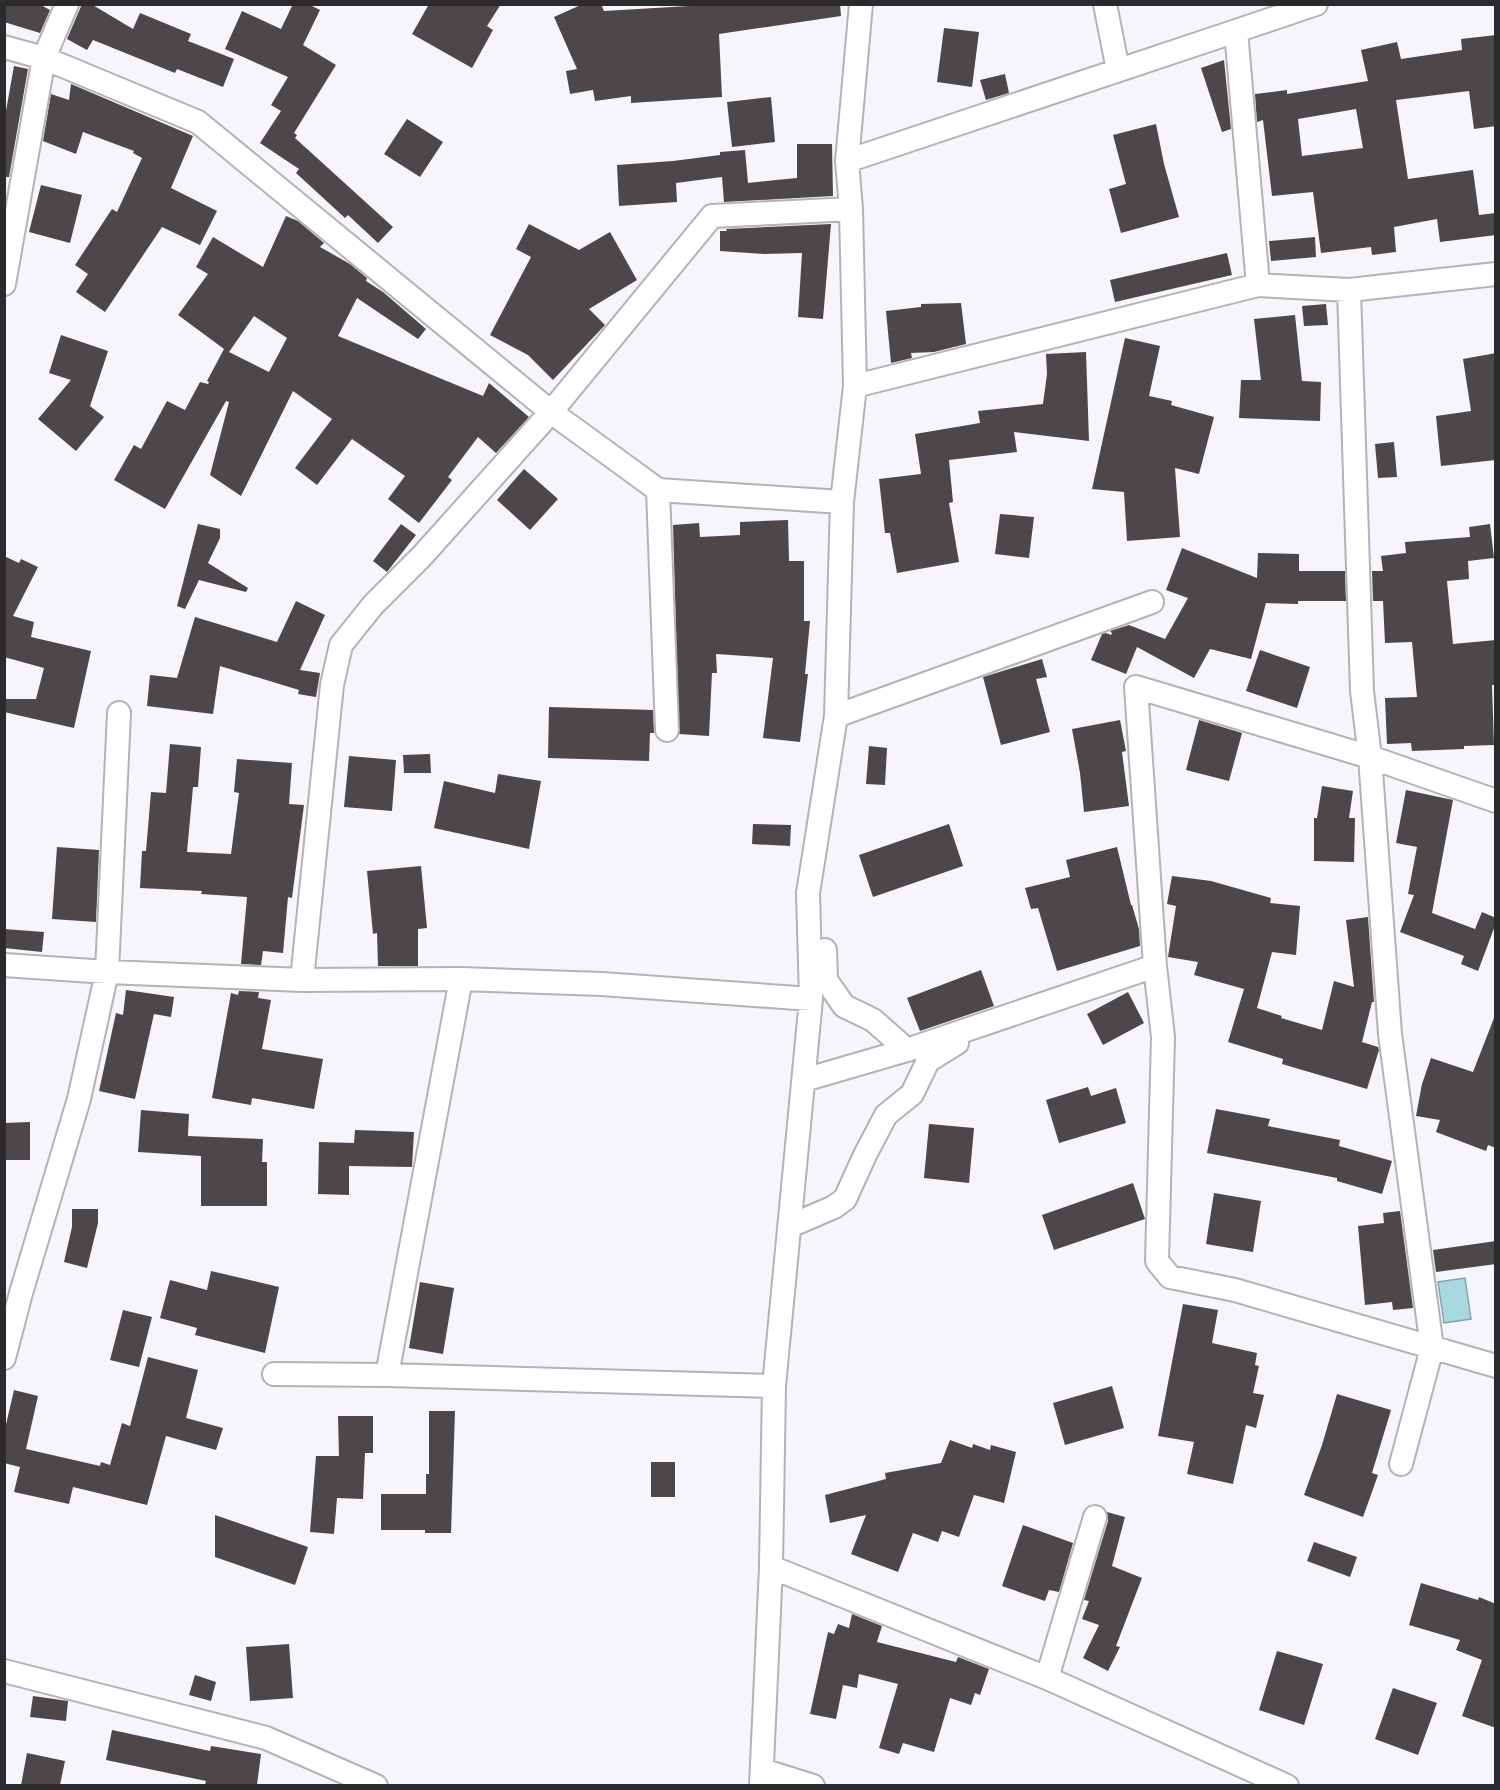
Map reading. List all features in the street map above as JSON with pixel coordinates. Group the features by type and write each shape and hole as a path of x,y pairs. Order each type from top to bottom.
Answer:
{"street":[{"path":"4,284 44,58 67,4"},
{"path":"813,1785 761,1778 771,1567 774,1386 811,999 808,893 836,717 842,502 855,386 847,161 861,4"},
{"path":"1105,4 1118,70"},
{"path":"847,161 1316,4"},
{"path":"1236,31 1258,285"},
{"path":"4,47 44,58 198,122 551,411 658,490 842,502"},
{"path":"302,980 332,685 341,645 373,605 422,556 551,411 712,216 850,210"},
{"path":"855,386 1258,285 1350,290 1496,274"},
{"path":"1350,290 1362,692 1370,757 1390,1034 1432,1347 1401,1464"},
{"path":"658,490 667,729"},
{"path":"836,717 1152,602"},
{"path":"1496,801 1370,757 1136,687 1155,966 1163,1037 1157,1261 1170,1277 1235,1290 1496,1366"},
{"path":"4,1358 21,1293 80,1099 107,972 119,713"},
{"path":"808,893 820,907 826,980 844,1006 873,1020 907,1050"},
{"path":"4,965 107,972 302,980 461,979 602,984 811,999"},
{"path":"804,1080 907,1050 1155,966"},
{"path":"387,1375 461,979"},
{"path":"790,1227 834,1207 845,1199 886,1115 912,1094 928,1061 991,1022"},
{"path":"274,1374 774,1386"},
{"path":"1047,1678 1095,1517"},
{"path":"771,1567 1047,1678 1248,1770 1287,1785"},
{"path":"4,1671 266,1738 376,1785"}],"water":[{"path":"1465,1278 1471,1319 1444,1323 1438,1282"}],"building":[{"path":"4,4 39,4 50,10 40,33 4,22"},
{"path":"82,4 91,4 133,29 140,13 191,34 188,41 234,59 223,87 177,69 175,73 93,40 87,50 67,39"},
{"path":"293,4 308,4 320,10 303,45 336,65 294,133 297,135 295,138 393,227 378,243 348,215 345,218 296,173 299,169 260,143 281,111 271,105 288,77 225,49 242,11 281,29"},
{"path":"429,4 501,4 487,26 493,30 472,68 412,34"},
{"path":"583,4 601,4 604,11 723,4 840,4 841,16 719,34 722,97 631,103 631,96 595,101 593,90 570,94 566,71 577,69 554,17"},
{"path":"944,28 979,32 972,87 937,82"},
{"path":"1496,35 1496,126 1474,129 1469,91 1396,100 1408,179 1473,170 1479,215 1496,213 1496,235 1440,242 1437,219 1394,227 1396,252 1372,255 1371,247 1321,253 1313,192 1272,196 1263,120 1257,122 1255,94 1287,90 1287,94 1368,81 1361,50 1397,42 1401,59 1462,50 1461,39","holes":["1356,109 1363,148 1302,156 1298,119"]},
{"path":"1224,60 1231,129 1222,132 1201,68"},
{"path":"14,66 28,69 9,177 4,177 4,122"},
{"path":"1005,74 1009,93 986,100 980,80"},
{"path":"71,84 193,136 171,188 217,211 200,245 162,227 105,312 76,292 88,274 75,265 112,209 117,212 142,158 133,153 134,151 83,132 76,154 43,141 51,94 69,100"},
{"path":"771,97 775,142 732,147 727,102"},
{"path":"407,119 443,142 420,177 384,154"},
{"path":"1156,124 1164,164 1179,217 1121,233 1109,189 1126,184 1113,135"},
{"path":"797,144 832,144 833,196 724,202 722,177 676,183 677,202 619,206 617,165 673,161 745,150 748,183 797,178"},
{"path":"41,185 82,195 70,243 29,232"},
{"path":"286,216 298,221 324,243 320,247 350,264 367,278 366,281 383,292 426,329 418,339 357,298 338,336 483,396 489,383 529,417 496,453 478,437 448,477 452,480 419,523 388,499 405,476 352,439 317,485 295,468 332,419 293,391 241,496 210,475 229,402 226,401 165,509 114,480 134,445 141,449 167,401 185,410 200,382 208,384 207,381 224,349 178,315 208,274 196,267 213,237 263,267","holes":["254,316 287,338 269,372 229,352"]},
{"path":"529,224 579,250 610,232 637,280 589,309 605,325 553,380 528,355 490,335 531,257 516,249"},
{"path":"831,224 823,319 798,317 802,253 764,254 720,251 720,231 727,231 726,229"},
{"path":"1315,237 1316,257 1271,261 1269,241"},
{"path":"1227,253 1232,275 1115,302 1110,280"},
{"path":"961,303 966,344 934,352 911,353 912,358 891,363 886,311 921,307 921,304"},
{"path":"1326,304 1328,325 1304,326 1302,306"},
{"path":"1295,315 1302,381 1321,382 1320,421 1239,418 1241,380 1261,380 1254,319"},
{"path":"61,335 108,351 90,406 104,417 76,451 38,419 71,380 49,373"},
{"path":"1125,338 1160,346 1149,396 1172,401 1171,405 1214,417 1199,474 1175,468 1180,537 1127,541 1124,492 1092,489"},
{"path":"1086,352 1089,441 1014,432 1017,452 949,460 953,502 949,503 959,562 897,573 890,533 885,533 879,479 921,474 915,434 980,423 978,411 1043,404 1047,374 1046,354"},
{"path":"1496,353 1496,460 1441,466 1436,416 1471,411 1463,359"},
{"path":"1394,442 1397,477 1378,478 1375,444"},
{"path":"524,469 558,499 530,530 497,500"},
{"path":"1000,514 1034,517 1029,558 995,554"},
{"path":"788,520 789,561 804,561 804,621 810,621 805,674 808,674 800,742 763,738 773,658 716,654 717,673 712,673 709,736 679,734 673,525 699,523 700,537 740,535 740,522"},
{"path":"198,524 220,529 220,538 208,563 248,588 246,592 199,580 185,609 177,606"},
{"path":"401,524 416,535 387,572 373,561"},
{"path":"1490,524 1494,558 1468,561 1469,579 1447,581 1453,644 1496,640 1496,685 1492,685 1494,745 1464,746 1464,749 1412,751 1411,743 1387,744 1385,698 1417,697 1412,642 1385,643 1383,601 1373,601 1372,571 1383,571 1381,556 1406,553 1405,542 1470,537 1469,527"},
{"path":"1182,548 1257,578 1258,553 1299,554 1299,571 1345,571 1346,601 1266,603 1251,659 1210,649 1194,678 1137,647 1126,674 1091,660 1102,634 1111,635 1110,631 1129,625 1165,639 1188,598 1166,590"},
{"path":"4,556 19,563 21,559 38,567 13,616 34,622 31,637 91,651 74,728 4,712 4,699 36,699 44,668 4,657"},
{"path":"296,601 325,615 300,670 320,673 316,697 298,694 299,690 220,666 213,714 147,706 150,675 177,678 195,617 277,642"},
{"path":"1260,650 1310,667 1297,708 1246,691"},
{"path":"1042,659 1047,677 1036,679 1050,732 1001,745 983,677"},
{"path":"549,707 653,710 654,733 650,733 649,761 548,758"},
{"path":"1120,720 1126,751 1122,752 1129,806 1084,812 1072,729"},
{"path":"1199,720 1242,733 1229,781 1186,770"},
{"path":"170,744 201,747 198,787 193,787 187,852 231,854 239,793 234,792 237,759 292,763 289,804 304,805 292,898 288,897 283,953 263,951 261,965 241,964 247,897 201,894 202,891 140,888 142,851 146,851 151,792 166,793"},
{"path":"869,746 887,748 885,785 866,784"},
{"path":"430,754 431,773 404,773 403,755"},
{"path":"349,756 396,760 392,811 344,807"},
{"path":"498,774 541,781 529,849 434,828 444,781 495,793"},
{"path":"1322,786 1353,791 1349,818 1355,818 1354,862 1314,861 1314,818 1317,818"},
{"path":"1406,790 1453,800 1432,913 1475,929 1482,912 1496,918 1478,971 1461,964 1464,956 1400,932 1414,895 1408,894 1417,847 1396,843"},
{"path":"753,824 791,825 790,846 752,844"},
{"path":"949,824 963,866 873,897 859,855"},
{"path":"57,847 99,850 96,922 52,919"},
{"path":"1117,847 1139,929 1140,946 1057,971 1038,908 1031,909 1025,888 1070,877 1066,860"},
{"path":"421,866 427,928 418,929 418,966 378,966 377,933 373,934 367,871"},
{"path":"1172,876 1211,881 1271,898 1270,903 1300,906 1296,955 1272,952 1257,1008 1322,1030 1334,981 1354,987 1346,920 1368,917 1374,1002 1372,1002 1362,1042 1378,1047 1379,1050 1367,1089 1282,1064 1283,1059 1228,1042 1244,989 1194,975 1198,962 1168,957 1176,906 1167,904"},
{"path":"4,929 44,932 42,952 4,948"},
{"path":"981,970 994,1006 920,1031 907,998"},
{"path":"126,990 174,997 171,1017 154,1014 135,1099 99,1091 116,1013 123,1015"},
{"path":"239,991 259,992 258,998 271,1000 262,1049 323,1059 314,1109 252,1098 251,1105 212,1098 231,993 238,995"},
{"path":"1128,992 1144,1023 1103,1045 1087,1014"},
{"path":"1494,1018 1496,1148 1488,1145 1486,1151 1436,1132 1440,1120 1416,1116 1422,1084 1431,1058 1473,1072"},
{"path":"1088,1087 1091,1096 1116,1088 1126,1123 1059,1143 1046,1100"},
{"path":"1216,1109 1270,1119 1268,1126 1340,1140 1339,1146 1392,1161 1382,1194 1337,1181 1337,1178 1207,1153"},
{"path":"141,1110 189,1114 188,1136 263,1139 262,1162 267,1162 267,1206 201,1206 201,1156 138,1152"},
{"path":"30,1122 30,1160 4,1160 4,1123"},
{"path":"929,1124 974,1128 969,1183 924,1178"},
{"path":"355,1130 414,1132 412,1167 349,1166 349,1195 318,1194 319,1142 354,1143"},
{"path":"1133,1183 1145,1219 1054,1250 1042,1215"},
{"path":"1214,1193 1261,1201 1253,1252 1206,1244"},
{"path":"72,1209 98,1209 98,1223 87,1268 64,1262 72,1227"},
{"path":"1400,1211 1413,1308 1393,1310 1392,1302 1365,1305 1358,1226 1384,1223 1383,1213"},
{"path":"1496,1241 1496,1264 1436,1272 1433,1250"},
{"path":"211,1271 279,1287 265,1353 195,1335 197,1328 160,1318 170,1280 207,1290"},
{"path":"420,1282 454,1288 443,1354 409,1348"},
{"path":"1183,1304 1218,1310 1212,1343 1257,1353 1255,1365 1259,1366 1253,1393 1264,1395 1256,1428 1246,1425 1233,1484 1187,1474 1194,1442 1158,1436"},
{"path":"123,1310 152,1317 139,1367 110,1360"},
{"path":"148,1357 198,1370 186,1418 223,1428 216,1450 166,1436 147,1505 73,1487 69,1504 14,1492 20,1467 4,1463 4,1433 14,1390 38,1396 26,1449 100,1466 101,1462 110,1465 122,1423 130,1426"},
{"path":"1112,1386 1124,1428 1065,1445 1053,1403"},
{"path":"1337,1394 1391,1410 1372,1473 1378,1475 1363,1517 1304,1495"},
{"path":"429,1411 455,1411 451,1533 425,1533 425,1530 381,1530 381,1494 426,1494 426,1474 429,1474"},
{"path":"338,1416 373,1416 373,1453 365,1453 363,1499 337,1498 334,1534 310,1532 316,1456 339,1456"},
{"path":"950,1440 972,1448 973,1444 990,1450 991,1445 1016,1452 1004,1503 974,1495 959,1537 942,1531 938,1542 913,1533 898,1572 851,1554 866,1515 830,1523 825,1495 886,1479 885,1473 941,1463"},
{"path":"651,1462 675,1462 675,1497 651,1497"},
{"path":"1107,1512 1125,1517 1112,1566 1142,1578 1116,1646 1120,1647 1108,1671 1083,1658 1099,1625 1082,1619 1089,1601 1084,1600 1108,1521"},
{"path":"215,1515 308,1547 295,1585 215,1557"},
{"path":"1023,1525 1073,1543 1059,1592 1049,1590 1045,1601 1002,1586"},
{"path":"1314,1542 1357,1557 1350,1577 1307,1561"},
{"path":"1421,1583 1478,1600 1479,1597 1496,1604 1496,1728 1462,1716 1482,1660 1456,1650 1460,1640 1409,1625"},
{"path":"852,1614 882,1626 877,1642 956,1662 958,1657 989,1669 980,1695 975,1693 971,1705 950,1698 934,1752 903,1743 899,1754 879,1748 898,1684 859,1674 857,1688 843,1685 836,1719 810,1714 828,1632 834,1634 838,1624 849,1628"},
{"path":"289,1644 293,1698 250,1701 246,1647"},
{"path":"1277,1651 1323,1664 1304,1725 1259,1710"},
{"path":"195,1675 216,1682 211,1701 189,1695"},
{"path":"1393,1688 1437,1703 1418,1755 1375,1739"},
{"path":"33,1696 68,1701 66,1721 30,1717"},
{"path":"112,1730 210,1751 211,1746 261,1754 257,1785 205,1785 206,1781 106,1760"},
{"path":"27,1753 65,1761 60,1785 21,1785"}]}
